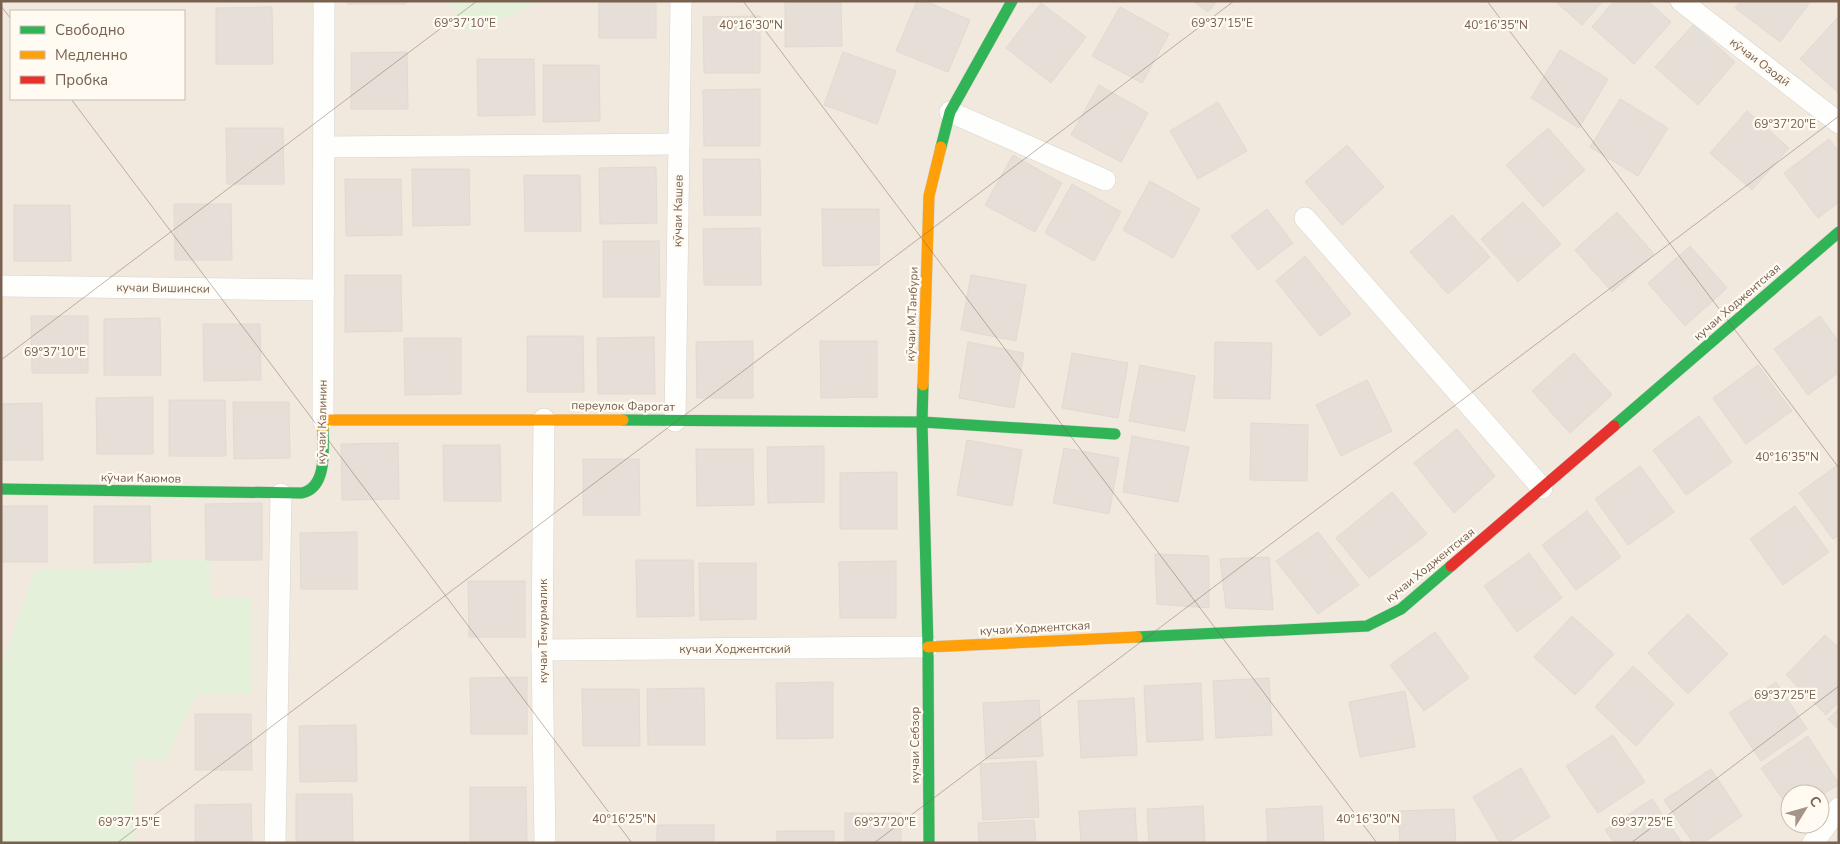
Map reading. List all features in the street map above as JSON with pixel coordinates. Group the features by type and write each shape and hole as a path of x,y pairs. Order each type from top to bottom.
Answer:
{"street":[{"name":"кӯчаи Калинин","path":"281,494 307,492 317,486 321,475 324,290 324,1"},
{"name":"кӯчаи Кашев","path":"675,421 681,1"},
{"name":"кӯчаи М.Танбури","path":"928,647 922,422 929,196 950,112 1012,1"},
{"name":"кӯчаи Озодӣ","path":"1682,2 1839,123"},
{"path":"950,112 1105,180"},
{"path":"324,147 679,144"},
{"path":"1305,218 1542,488"},
{"name":"кучаи Ходжентская","path":"928,647 1367,626 1401,609 1839,232"},
{"name":"кучаи Вишински","path":"1,286 324,290"},
{"name":"переулок Фарогат","path":"322,420 544,418 675,421 922,422 1115,434"},
{"name":"кучаи Темурмалик","path":"544,418 542,650 545,843"},
{"name":"кӯчаи Каюмов","path":"1,489 281,494"},
{"path":"276,843 281,494"},
{"name":"кучаи Ходжентский","path":"542,650 928,647"},
{"name":"кучаи Себзор","path":"928,647 929,843"},
{"path":"1814,843 1839,808"}],"shaded area":[{"path":"1,1 1839,1 1839,843 1,843"}],"green space":[{"path":"450,1 543,1 467,34"},
{"path":"137,560 210,560 211,597 251,597 252,694 197,694 166,759 133,759 134,843 1,843 1,670 35,569 136,569"}],"building":[{"path":"348,1 405,1 405,4 348,4"},
{"path":"599,1 656,1 656,38 599,38"},
{"path":"785,1 841,1 842,46 785,47"},
{"path":"917,1 925,1 970,20 948,72 896,51"},
{"path":"1193,1 1217,1 1208,12"},
{"path":"1555,1 1603,1 1582,25"},
{"path":"1614,1 1648,1 1671,22 1634,64 1592,27"},
{"path":"1740,1 1811,1 1780,42 1735,8"},
{"path":"1041,3 1086,37 1051,83 1006,48"},
{"path":"272,7 273,64 216,64 216,8"},
{"path":"1120,7 1169,34 1142,83 1092,56"},
{"path":"760,16 760,73 704,73 703,17"},
{"path":"1839,18 1839,93 1800,59"},
{"path":"1693,25 1735,62 1698,105 1655,67"},
{"path":"1560,50 1608,79 1579,128 1531,98"},
{"path":"407,52 408,109 351,109 351,53"},
{"path":"843,52 896,71 877,124 824,105"},
{"path":"477,59 534,59 535,115 478,116"},
{"path":"543,65 599,65 600,121 543,122"},
{"path":"1099,85 1148,113 1121,162 1071,135"},
{"path":"760,89 760,146 704,146 703,90"},
{"path":"1620,99 1668,128 1638,176 1590,147"},
{"path":"1218,102 1247,151 1198,179 1170,131"},
{"path":"1747,111 1789,148 1752,190 1710,153"},
{"path":"226,128 283,128 284,184 227,184"},
{"path":"1548,128 1585,170 1543,207 1506,165"},
{"path":"1829,139 1839,152 1839,202 1818,218 1784,173"},
{"path":"1347,145 1384,187 1342,225 1305,182"},
{"path":"1013,155 1062,183 1035,232 985,205"},
{"path":"703,159 760,159 761,215 704,215"},
{"path":"656,167 657,223 600,224 599,168"},
{"path":"412,169 469,169 470,225 413,226"},
{"path":"524,175 580,175 581,231 525,231"},
{"path":"345,179 401,179 402,235 346,236"},
{"path":"1150,181 1200,209 1173,258 1123,230"},
{"path":"1072,184 1121,212 1094,261 1045,233"},
{"path":"1523,202 1561,244 1518,282 1481,239"},
{"path":"174,204 231,204 232,260 175,260"},
{"path":"14,205 70,205 71,261 14,261"},
{"path":"822,209 879,209 879,265 823,266"},
{"path":"1267,209 1293,243 1258,270 1231,236"},
{"path":"1617,212 1654,254 1612,292 1575,250"},
{"path":"1452,215 1490,257 1448,294 1410,252"},
{"path":"760,228 761,285 704,285 703,229"},
{"path":"603,241 659,241 660,297 603,297"},
{"path":"1690,246 1727,288 1685,326 1648,283"},
{"path":"1305,256 1351,314 1320,336 1276,281"},
{"path":"345,275 401,275 402,331 345,332"},
{"path":"971,275 1026,285 1016,341 961,330"},
{"path":"31,316 88,316 88,373 32,373"},
{"path":"1820,316 1839,342 1839,372 1808,395 1774,349"},
{"path":"160,318 161,375 104,375 104,319"},
{"path":"203,324 260,324 261,380 204,381"},
{"path":"527,336 583,336 584,392 527,392"},
{"path":"654,337 655,394 598,394 597,338"},
{"path":"404,338 461,338 461,394 405,395"},
{"path":"753,341 753,398 697,398 696,342"},
{"path":"820,341 877,341 877,397 821,398"},
{"path":"968,342 1024,353 1014,408 959,398"},
{"path":"1215,342 1272,343 1270,399 1214,398"},
{"path":"1072,353 1128,363 1118,418 1062,408"},
{"path":"1574,353 1612,395 1570,433 1532,391"},
{"path":"1140,365 1195,376 1185,431 1129,421"},
{"path":"1758,365 1792,411 1746,444 1713,398"},
{"path":"1367,380 1392,431 1341,456 1316,405"},
{"path":"153,397 153,454 97,454 96,398"},
{"path":"169,400 225,400 226,456 169,456"},
{"path":"233,402 289,402 290,458 234,459"},
{"path":"42,403 43,460 1,460 1,404"},
{"path":"1699,416 1732,462 1686,495 1653,450"},
{"path":"1251,423 1308,425 1307,481 1250,480"},
{"path":"1457,429 1495,476 1454,513 1414,463"},
{"path":"1132,436 1189,447 1178,502 1123,492"},
{"path":"967,440 1022,450 1012,506 957,495"},
{"path":"398,443 399,499 342,500 341,444"},
{"path":"443,445 500,445 501,501 444,501"},
{"path":"824,446 824,502 768,503 767,447"},
{"path":"1064,448 1119,458 1109,514 1053,503"},
{"path":"696,449 753,449 754,505 697,506"},
{"path":"583,459 639,459 640,515 583,515"},
{"path":"1839,464 1839,535 1833,539 1799,493"},
{"path":"1640,466 1674,512 1628,545 1595,499"},
{"path":"897,472 897,529 840,529 840,473"},
{"path":"1392,492 1427,534 1369,578 1336,538"},
{"path":"262,503 262,560 206,560 205,504"},
{"path":"1,506 47,506 47,562 1,562"},
{"path":"94,506 150,506 151,562 94,563"},
{"path":"1795,506 1829,552 1783,585 1750,539"},
{"path":"1587,511 1621,557 1576,590 1542,545"},
{"path":"357,532 357,589 301,589 300,533"},
{"path":"1318,532 1359,585 1318,614 1276,561"},
{"path":"1529,553 1562,598 1517,632 1484,586"},
{"path":"1155,554 1209,556 1209,608 1157,604"},
{"path":"1269,557 1273,610 1226,608 1220,559"},
{"path":"636,560 693,560 694,616 637,617"},
{"path":"896,561 896,618 840,618 839,562"},
{"path":"699,563 756,563 756,619 700,620"},
{"path":"468,581 525,581 525,637 469,637"},
{"path":"1688,614 1728,654 1688,694 1648,653"},
{"path":"1572,616 1614,654 1575,695 1534,657"},
{"path":"1435,632 1469,678 1424,711 1390,665"},
{"path":"1825,635 1839,648 1839,702 1826,715 1786,675"},
{"path":"1633,666 1674,704 1636,746 1595,707"},
{"path":"527,677 527,734 471,734 470,678"},
{"path":"1269,678 1272,735 1216,738 1213,681"},
{"path":"833,682 833,738 777,739 776,683"},
{"path":"1776,682 1807,729 1761,761 1729,713"},
{"path":"1201,683 1203,740 1147,742 1144,686"},
{"path":"704,688 705,745 648,745 647,689"},
{"path":"582,689 639,689 640,746 583,746"},
{"path":"1405,691 1415,747 1360,757 1349,702"},
{"path":"1134,698 1137,755 1081,758 1078,701"},
{"path":"1039,700 1043,756 986,759 983,703"},
{"path":"1839,708 1839,730 1828,719"},
{"path":"195,714 251,714 252,770 195,770"},
{"path":"356,725 357,781 300,782 299,726"},
{"path":"1613,735 1645,782 1598,813 1566,766"},
{"path":"1808,736 1839,784 1830,790 1830,784 1780,784 1780,796 1761,768"},
{"path":"1036,761 1039,817 983,820 980,764"},
{"path":"1521,768 1550,817 1507,843 1500,843 1473,797"},
{"path":"1711,769 1742,816 1703,843 1693,843 1664,800"},
{"path":"470,787 526,787 527,843 470,843"},
{"path":"296,794 352,794 353,843 296,843"},
{"path":"1652,799 1682,843 1614,843 1605,830"},
{"path":"251,804 252,843 195,843 195,805"},
{"path":"1203,806 1205,843 1149,843 1147,809"},
{"path":"1322,806 1324,843 1268,843 1266,809"},
{"path":"1135,808 1137,843 1081,843 1079,811"},
{"path":"1454,809 1456,843 1400,843 1398,811"},
{"path":"845,813 901,813 901,843 845,843"},
{"path":"1034,820 1036,843 979,843 978,823"},
{"path":"657,825 714,825 714,843 657,843"},
{"path":"777,831 834,831 834,843 777,843"}],"traffic: fast":[{"path":"941,147 950,112 1012,1"},
{"path":"1614,426 1839,232"},
{"path":"923,385 922,422 928,647 929,843"},
{"path":"623,420 922,422 1115,434"},
{"path":"1,489 302,493 310,489 320,475 323,456 323,428"},
{"path":"1137,637 1367,626 1401,609 1451,566"}],"traffic: slow":[{"path":"923,385 929,196 941,147"},
{"path":"323,428 323,420 623,420"},
{"path":"928,647 1137,637"}],"traffic: jam":[{"path":"1451,566 1614,426"}]}
